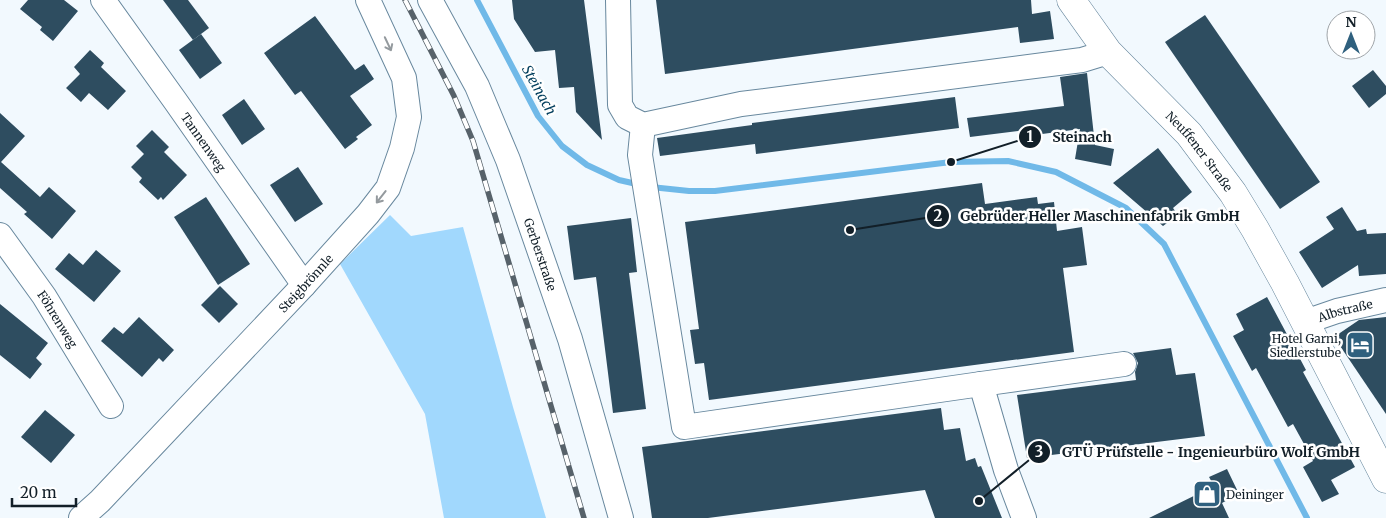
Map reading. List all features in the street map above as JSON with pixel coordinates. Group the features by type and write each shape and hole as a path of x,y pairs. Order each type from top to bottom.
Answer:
{"main road":[{"name":"Neuffener Straße","path":"1071,0 1108,52 1189,134 1233,193 1268,252 1386,479"}],"street":[{"name":"Tannenweg","path":"103,0 304,285"},
{"name":"Steigbrönnle","path":"81,518 100,501 304,285 368,214 388,188 404,140 409,117 404,78 368,0"},
{"name":"Gerberstraße","path":"430,0 477,86 508,160 570,339 621,518"},
{"path":"618,0 620,105 626,117 643,125 741,104 1082,60 1108,52"},
{"path":"643,125 640,155 684,426 1124,364"},
{"name":"Föhrenweg","path":"0,235 44,296 111,406"},
{"name":"Albstraße","path":"1305,322 1337,311 1386,300"},
{"path":"981,384 1006,470 1024,518"}],"shaded area":[{"path":"390,215 411,236 463,227 546,518 444,518 425,414 340,264"}],"building":[{"path":"28,0 64,0 78,11 53,41 40,30 42,27 20,9"},
{"path":"163,0 188,0 209,28 193,40"},
{"path":"512,0 584,0 602,140 576,112 574,87 559,88 555,50 535,52 514,19"},
{"path":"656,0 1031,0 1032,14 1050,11 1054,39 1020,43 1018,27 665,74"},
{"path":"1205,15 1320,182 1280,209 1165,42"},
{"path":"315,16 355,70 364,64 374,79 350,96 372,125 356,137 358,139 345,149 301,91 295,95 264,53"},
{"path":"201,34 222,63 200,79 179,50"},
{"path":"90,50 104,63 101,67 126,91 108,110 89,93 81,102 66,88 80,74 74,67"},
{"path":"1373,70 1386,86 1386,94 1369,108 1352,86"},
{"path":"1087,73 1095,145 1114,149 1111,166 1075,159 1080,129 1027,136 1026,130 970,137 967,118 1064,106 1060,77"},
{"path":"955,97 959,128 756,154 755,144 660,156 657,138 752,125 752,123"},
{"path":"244,99 265,129 242,145 222,115"},
{"path":"0,113 25,136 1,162 40,197 49,187 76,211 52,239 24,214 27,212 0,188"},
{"path":"152,130 169,147 164,152 187,175 163,200 161,197 158,200 139,182 142,178 131,167 144,154 136,146"},
{"path":"1158,148 1192,192 1173,208 1178,215 1163,226 1113,183"},
{"path":"298,167 323,204 295,222 270,185"},
{"path":"982,183 985,204 1037,197 1038,204 1054,202 1057,231 1082,227 1087,265 1063,268 1074,352 709,400 704,363 695,364 690,330 699,329 685,222"},
{"path":"206,197 250,264 218,285 174,217"},
{"path":"1342,207 1357,231 1366,229 1367,234 1386,233 1386,274 1359,276 1358,265 1322,288 1299,252 1334,229 1326,217"},
{"path":"631,218 637,272 629,273 646,409 613,413 596,277 574,280 567,226"},
{"path":"96,250 121,271 94,302 55,269 69,253 83,265"},
{"path":"220,286 238,304 219,323 201,305"},
{"path":"1267,297 1306,370 1303,372 1355,467 1331,480 1339,494 1322,502 1303,467 1313,461 1304,444 1293,424 1288,427 1256,368 1252,371 1233,336 1244,330 1236,314"},
{"path":"0,304 48,343 36,358 42,364 30,379 0,355"},
{"path":"139,317 174,350 163,362 159,358 142,377 101,341 114,327 123,334"},
{"name":"Hotel Garni, Siedlerstube","path":"1386,317 1386,414 1334,337 1359,320"},
{"path":"1171,348 1176,375 1195,373 1205,436 1027,458 1017,395 1136,380 1135,372 1138,363 1133,353"},
{"path":"941,408 944,430 960,428 966,461 975,458 978,467 981,466 1002,518 935,518 925,490 708,518 652,518 642,447"},
{"path":"45,410 75,435 51,463 21,437"},
{"name":"Deininger","path":"1227,469 1239,494 1222,503 1229,518 1149,518 1214,486 1209,477"}],"waterway":[{"name":"Steinach","path":"477,0 538,116 562,146 587,165 619,180 641,185"},
{"name":"Steinach","path":"651,187 689,191 715,191 951,162 1008,161 1056,172 1126,208 1164,244 1307,518"}],"railway":[{"path":"405,0 454,96 473,141 584,518"}],"place":[{"name":"Steinach","path":"951,162"},
{"name":"Gebrüder Heller Maschinenfabrik GmbH","path":"850,230"},
{"name":"Hotel Garni, Siedlerstube","path":"1360,345"},
{"name":"Deininger","path":"1207,494"},
{"name":"GTÜ Prüfstelle - Ingenieurbüro Wolf GmbH","path":"979,501"}]}
